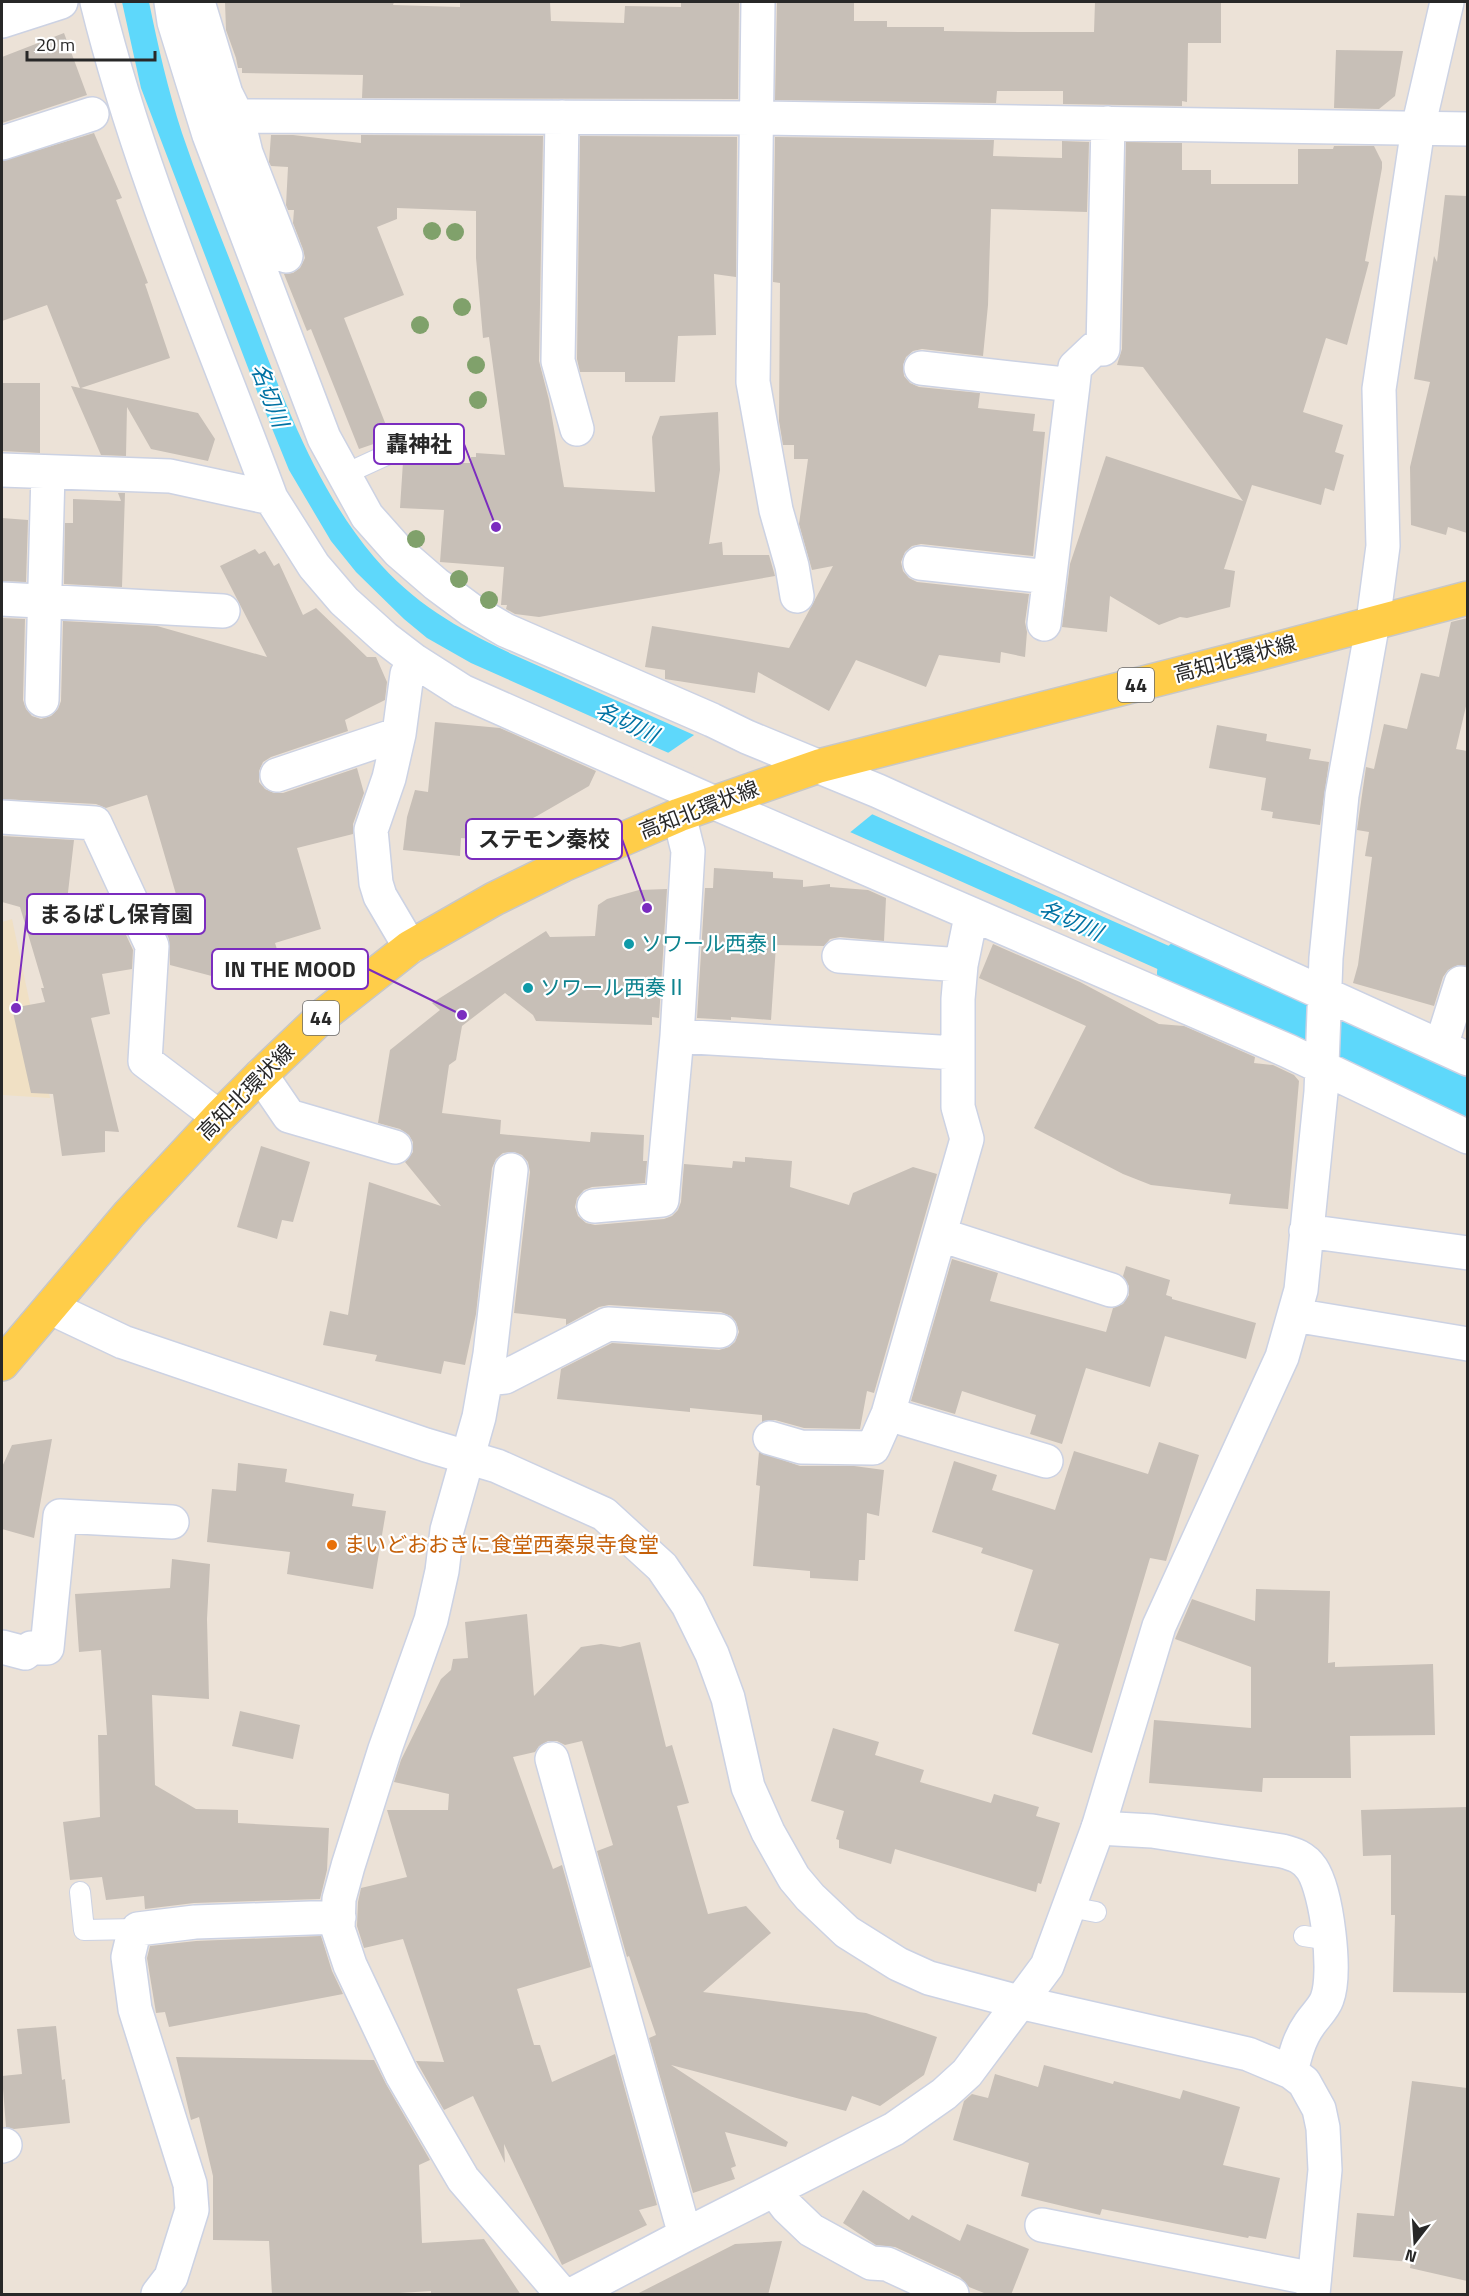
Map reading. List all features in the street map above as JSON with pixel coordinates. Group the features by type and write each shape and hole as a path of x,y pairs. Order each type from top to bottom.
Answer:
{"main road":[{"name":"高知北環状線","path":"2,1365 129,1214 261,1074 325,1014 410,947 494,899 563,865 679,815 811,768 1467,598"}],"street":[{"path":"2,21 61,2"},
{"path":"97,2 112,61 139,147 271,498 314,566 344,601 386,638 415,661 462,691 724,800 975,916 1322,1059 1467,1137"},
{"path":"171,2 174,22 215,150 324,438 368,516 399,552 436,584 471,610 505,630 712,720 811,768 1324,998 1454,1052 1461,983"},
{"path":"198,2 226,94 237,116 246,153 286,256"},
{"path":"758,2 753,382 776,510 792,566 797,596"},
{"path":"573,2295 618,2284 685,2235 894,2129 944,2094 982,2055 1047,1966 1083,1910 1098,1828 1159,1626 1282,1357 1301,1290 1322,1059 1324,998 1342,795 1373,622 1383,546 1379,389 1418,128 1447,2"},
{"path":"2,143 92,114"},
{"path":"237,116 756,118 1467,129"},
{"path":"562,117 558,361 577,429"},
{"path":"1044,624 1075,367 1094,350 1103,349 1107,123"},
{"path":"921,368 1073,385"},
{"path":"2,470 170,476 271,498"},
{"path":"42,700 48,472"},
{"path":"920,563 1049,577"},
{"path":"2,599 223,611"},
{"path":"410,947 380,896 376,883 371,830 389,778 399,734 407,674 415,661"},
{"path":"277,775 399,734"},
{"path":"594,1206 662,1200 677,1036 688,851 679,815"},
{"path":"2,817 94,823 153,946 145,1061 219,1116"},
{"path":"770,1438 801,1447 873,1448 888,1414 967,1139 958,1107 956,1053 961,965 969,926 975,916"},
{"path":"839,956 961,965"},
{"path":"677,1036 956,1053"},
{"path":"261,1074 289,1116 395,1147"},
{"path":"511,1170 486,1379 479,1417 466,1456 447,1530 442,1571 431,1620 401,1681 385,1749 339,1899 338,1929 350,1965 402,2075 463,2179 562,2295"},
{"path":"1306,1231 1467,1253"},
{"path":"941,1235 1111,1290"},
{"path":"51,1308 123,1342 426,1445 497,1466 604,1514 662,1567 688,1605 712,1653 728,1698 748,1787 768,1832 794,1878 847,1932 898,1964 929,1978 1019,2002 1248,2054 1291,2072 1304,2082 1313,2095 1323,2128 1325,2170 1314,2287 1042,2225"},
{"path":"1294,1315 1467,1344"},
{"path":"486,1379 505,1377 608,1324 720,1331"},
{"path":"888,1414 1046,1461"},
{"path":"2,1647 25,1653 31,1648 47,1648 60,1516 172,1522"},
{"path":"552,1759 685,2235"},
{"path":"1098,1828 1152,1831 1282,1851 1300,1856 1312,1870 1322,1894 1317,1938 1331,1983 1327,2001 1307,2027 1297,2048 1291,2072"},
{"path":"158,2295 171,2277 192,2210 190,2184 135,2008 128,1957 133,1936 138,1929 195,1922 339,1917"},
{"path":"774,2190 787,2207 811,2230 871,2263 887,2264 952,2295"}],"lane":[{"path":"343,475 417,441"},
{"path":"80,1892 84,1930 138,1929"}],"shaded area":[{"path":"12,919 50,1098 2,1095 2,922"}],"water":[{"path":"122,2 149,2 172,101 182,133 271,367 299,434 332,498 352,528 389,574 438,614 514,655 1295,1002 1290,1028 632,737 620,727 617,728 471,663 427,638 404,619 356,572 331,541 289,470 141,88"}],"pier":[{"path":"697,733 875,812 848,834 665,755"}],"building":[{"path":"225,2 394,2 393,5 460,7 460,2 550,2 551,21 624,23 625,6 681,7 681,2 739,2 738,99 362,98 363,75 242,73 242,68 238,68 226,30"},
{"path":"777,2 854,2 854,21 887,21 887,27 944,27 944,31 1094,32 1095,2 1221,2 1221,43 1188,43 1187,102 1182,101 1182,106 1063,104 1063,91 997,91 996,103 775,100"},
{"path":"64,33 87,95 2,123 2,57"},
{"path":"1336,50 1403,51 1395,96 1379,109 1334,108"},
{"path":"94,133 122,198 116,200 148,283 145,284 170,358 81,388 198,413 215,439 208,461 151,449 127,407 126,456 101,455 71,386 80,388 47,305 2,321 2,161"},
{"path":"271,135 293,135 361,143 361,135 543,136 539,361 549,400 564,487 655,492 652,437 660,416 718,412 720,470 709,544 722,542 723,555 769,555 775,576 539,617 515,614 506,609 507,605 501,605 504,567 440,562 444,510 400,508 403,462 455,465 455,463 471,463 471,457 476,457 476,453 505,455 489,337 483,338 476,258 476,211 397,208 397,219 377,227 404,295 344,318 391,438 359,449 311,329 307,331 284,274 293,273 300,268 305,258 293,223 294,210 288,210 286,205 288,167 271,166 269,162"},
{"path":"580,136 737,137 736,277 714,274 716,335 678,336 675,382 625,382 625,372 580,372 577,359"},
{"path":"775,137 994,140 993,156 1062,158 1062,141 1089,142 1087,212 991,209 988,305 983,356 922,349 913,351 906,357 903,365 904,376 910,383 919,387 980,393 978,408 1035,414 1033,431 1045,432 1033,556 921,544 912,546 905,552 901,562 903,571 917,582 1029,594 1025,622 1027,632 1025,657 1001,652 1000,663 939,655 926,687 856,660 829,711 758,672 755,693 665,679 665,670 645,667 652,626 789,648 833,566 812,570 799,524 808,459 794,459 794,445 783,445 779,421 780,283 773,282"},
{"path":"1126,142 1182,143 1182,170 1211,170 1211,184 1298,184 1298,149 1374,146 1382,162 1382,168 1365,261 1369,262 1347,345 1326,338 1303,412 1343,425 1335,452 1344,455 1334,491 1325,488 1321,505 1252,485 1224,569 1235,571 1230,607 1187,618 1180,617 1159,625 1110,596 1107,632 1062,627 1070,564 1106,456 1243,501 1143,367 1117,365 1122,349"},
{"path":"1445,195 1467,196 1467,533 1448,527 1446,535 1411,525 1410,467 1430,382 1414,379 1434,256 1437,262"},
{"path":"2,383 40,383 40,453 2,451"},
{"path":"118,493 125,493 122,587 64,584 65,523 73,523 73,499 121,501"},
{"path":"2,518 28,520 26,582 2,581"},
{"path":"255,549 259,554 265,551 274,566 279,563 303,615 316,608 367,657 376,657 387,682 385,700 345,720 348,731 271,757 263,762 259,771 259,782 265,789 274,793 283,793 357,768 364,793 353,824 353,834 297,848 321,929 275,943 284,971 242,984 170,965 169,939 158,914 180,908 147,795 106,808 96,804 2,799 2,618 25,619 23,700 32,716 41,719 51,716 58,709 61,701 63,621 157,626 267,657 220,566"},
{"path":"1467,618 1467,702 1456,749 1467,751 1467,966 1458,965 1448,970 1443,977 1434,1006 1353,983 1358,965 1372,857 1365,856 1369,832 1357,830 1366,767 1374,769 1384,724 1407,729 1421,673 1439,677 1451,622"},
{"path":"435,722 500,728 596,771 589,786 537,816 488,840 461,838 460,856 403,850 407,817 415,790 428,792"},
{"path":"1217,725 1267,734 1266,741 1311,749 1309,759 1329,762 1320,825 1272,818 1273,812 1261,810 1266,778 1209,768"},
{"path":"2,836 74,840 66,910 105,899 114,926 121,924 133,950 132,969 102,974 110,1014 91,1018 119,1132 105,1131 105,1152 62,1156 53,1094 31,1093 12,1008 45,1002 41,988 44,988 20,907 2,902"},
{"path":"714,868 773,872 773,878 803,880 803,887 830,884 830,887 868,890 886,898 884,941 840,937 830,939 824,946 776,945 771,1020 731,1017 731,1020 697,1018 705,888 713,888"},
{"path":"667,889 659,1018 652,1017 652,1025 536,1021 533,1015 505,993 462,1026 456,1060 449,1065 442,1113 501,1120 500,1134 590,1142 591,1132 644,1135 643,1161 647,1161 645,1183 592,1187 584,1190 577,1198 575,1207 578,1216 586,1223 595,1225 664,1219 672,1216 678,1210 681,1202 684,1164 732,1168 733,1161 745,1162 745,1157 792,1161 790,1187 849,1205 853,1193 913,1167 937,1174 874,1393 867,1391 860,1429 804,1428 775,1420 762,1422 762,1415 690,1408 690,1412 557,1399 561,1369 612,1343 719,1350 735,1342 739,1332 731,1316 721,1312 609,1305 599,1307 566,1325 566,1319 514,1313 530,1172 528,1162 522,1155 514,1152 503,1153 496,1159 492,1168 476,1314 465,1365 444,1361 441,1374 375,1361 377,1355 323,1345 330,1311 348,1315 369,1182 441,1206 405,1162 413,1152 413,1142 409,1135 400,1129 378,1123 390,1050 440,1010 432,1003 546,931 550,937 595,936 598,905 607,899 639,890"},
{"path":"993,944 1080,982 1159,1024 1184,1026 1255,1057 1254,1063 1273,1065 1294,1075 1299,1081 1288,1209 1229,1204 1231,1194 1151,1185 1123,1174 1034,1128 1086,1026 979,978"},
{"path":"261,1146 310,1162 293,1222 282,1220 277,1239 237,1227"},
{"path":"952,1259 998,1273 990,1301 1106,1332 1113,1308 1123,1304 1129,1295 1129,1286 1123,1276 1126,1266 1170,1280 1166,1295 1172,1299 1256,1323 1246,1359 1165,1336 1150,1387 1086,1368 1062,1444 1030,1434 1036,1415 962,1391 955,1414 911,1401"},
{"path":"52,1439 34,1538 2,1529 2,1467 12,1445"},
{"path":"1159,1442 1199,1455 1166,1561 1150,1558 1092,1753 1032,1734 1059,1644 1014,1631 1033,1570 981,1553 983,1548 932,1532 954,1461 997,1475 992,1490 1055,1510 1074,1451 1148,1474"},
{"path":"759,1452 800,1466 854,1466 884,1470 879,1516 867,1513 865,1560 859,1560 858,1581 810,1578 810,1571 753,1566 760,1486 756,1485"},
{"path":"238,1463 287,1469 285,1482 354,1494 352,1506 386,1511 373,1589 287,1574 290,1552 207,1542 212,1489 236,1491"},
{"path":"172,1559 210,1564 207,1619 209,1699 152,1695 155,1785 196,1809 238,1810 238,1823 329,1828 327,1870 320,1899 194,1903 145,1909 144,1896 106,1900 102,1877 70,1880 63,1822 100,1817 98,1735 107,1735 101,1650 79,1652 75,1594 170,1588"},
{"path":"1256,1589 1330,1591 1328,1663 1335,1662 1335,1667 1433,1664 1435,1735 1350,1736 1351,1778 1263,1778 1262,1792 1149,1783 1154,1720 1251,1728 1251,1667 1175,1639 1192,1599 1255,1621"},
{"path":"527,1614 534,1696 581,1647 601,1644 620,1647 640,1642 666,1747 672,1745 689,1803 677,1806 708,1914 746,1906 771,1933 703,1992 866,2013 937,2037 924,2075 880,2106 852,2096 846,2111 671,2065 788,2142 786,2147 725,2132 736,2166 731,2168 735,2179 693,2193 649,2038 656,2035 629,1956 627,1957 597,1851 613,1845 582,1741 565,1745 557,1741 548,1741 539,1746 535,1752 513,1757 553,1869 562,1865 591,1967 517,1989 534,2045 540,2045 552,2082 615,2054 657,2205 639,2210 647,2225 562,2265 504,2144 505,2163 473,2096 444,2110 416,2061 444,2062 403,1939 364,1948 357,1926 361,1888 407,1877 387,1810 448,1810 449,1794 394,1782 401,1760 441,1679 451,1670 453,1659 468,1658 465,1622"},
{"path":"240,1711 300,1725 293,1759 232,1746"},
{"path":"833,1728 879,1742 875,1755 924,1770 920,1782 991,1803 994,1794 1039,1807 1036,1816 1060,1823 1041,1884 1038,1883 1036,1892 895,1849 891,1864 839,1848 839,1840 836,1839 844,1811 811,1801"},
{"path":"1467,1807 1467,1993 1393,1992 1395,1915 1391,1915 1391,1855 1363,1856 1361,1810"},
{"path":"321,1936 332,1971 343,1994 169,2027 165,2012 156,2013 147,1958 150,1946 196,1941"},
{"path":"56,2026 70,2123 14,2129 6,2127 2,2076 22,2074 17,2029"},
{"path":"176,2057 374,2060 430,2160 419,2165 422,2243 484,2239 521,2295 431,2295 431,2291 369,2295 272,2295 269,2241 213,2240 213,2176 199,2117 191,2120"},
{"path":"1044,2065 1180,2099 1183,2090 1240,2107 1223,2165 1280,2178 1266,2239 1249,2236 1248,2238 1102,2209 1100,2215 1021,2196 1029,2163 953,2140 964,2101 972,2094 988,2098 995,2074 1038,2087"},
{"path":"1412,2081 1467,2088 1467,2281 1410,2268 1411,2262 1353,2257 1357,2213 1394,2216"},
{"path":"863,2190 909,2220 912,2215 960,2241 967,2224 1029,2249 1011,2295 989,2295 969,2287 960,2277 895,2247 876,2245 843,2223"},
{"path":"782,2241 768,2295 635,2295 735,2244"}],"waterway":[{"name":"名切川","path":"1195,973 1468,1097"}],"place":[{"name":"轟神社","path":"496,527"},
{"name":"ステモン秦校","path":"647,908"},
{"name":"ソワール西泰 I","path":"629,944"},
{"name":"ソワール西奏Ⅱ","path":"528,988"},
{"name":"まるばし保育園","path":"16,1008"},
{"name":"IN THE MOOD","path":"462,1015"},
{"name":"まいどおおきに食堂西秦泉寺食堂","path":"332,1545"}]}
